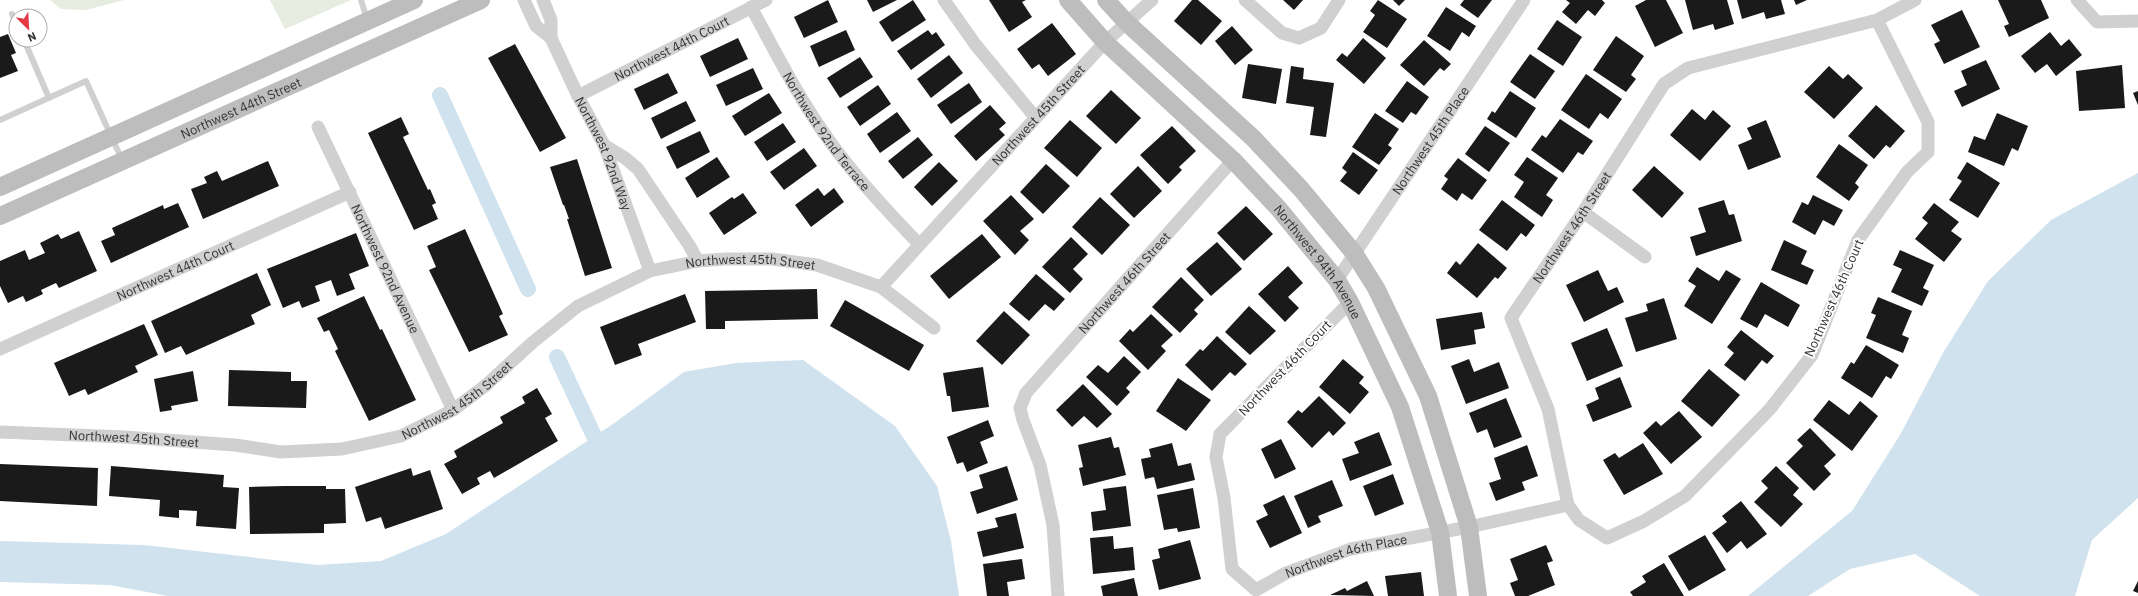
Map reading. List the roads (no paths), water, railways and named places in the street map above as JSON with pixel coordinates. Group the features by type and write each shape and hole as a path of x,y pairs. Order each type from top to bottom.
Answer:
{"street":[{"name":"Northwest 44th Street","path":"0,187 414,0"},
{"name":"Northwest 44th Street","path":"0,216 481,0"},
{"name":"Northwest 92nd Way","path":"524,0 536,26 551,38"},
{"name":"Northwest 92nd Way","path":"543,0 551,20 551,38 578,96 604,145 650,271"},
{"name":"Northwest 44th Court","path":"578,96 766,0"},
{"path":"944,0 974,44 1035,117"},
{"name":"Northwest 94th Avenue","path":"1068,0 1105,42 1233,160 1279,209 1337,280 1350,302 1400,407 1440,532 1448,596"},
{"path":"1106,0 1126,22 1253,138 1301,190 1354,253 1376,288 1428,396 1470,527 1478,596"},
{"name":"Northwest 45th Street","path":"881,287 1105,42 1152,0"},
{"path":"1245,0 1282,32 1299,38 1321,28 1339,0"},
{"name":"Northwest 45th Place","path":"1337,280 1524,0"},
{"name":"Northwest 46th Street","path":"1568,504 1548,409 1511,318 1583,212 1664,84 1688,68 1877,20 1915,0"},
{"path":"2077,0 2097,22 2138,21"},
{"name":"Northwest 92nd Terrace","path":"751,7 793,85 830,143 876,199 919,244"},
{"name":"Northwest 46th Court","path":"1568,504 1579,520 1608,538 1644,521 1685,496 1770,409 1812,355 1858,240 1907,172 1928,152 1928,122 1877,20"},
{"name":"Northwest 92nd Avenue","path":"318,127 453,410"},
{"path":"604,145 625,158 638,169 689,244 698,262"},
{"name":"Northwest 46th Street","path":"1058,596 1053,525 1040,465 1022,420 1020,408 1026,393 1233,160"},
{"name":"Northwest 44th Court","path":"0,349 350,192"},
{"path":"1583,212 1645,257"},
{"name":"Northwest 45th Street","path":"0,432 125,437 235,445 281,452 342,449 402,436 453,410 485,386 533,342 578,306 650,271 698,262 725,259 772,260 816,265 881,287 934,328"},
{"name":"Northwest 46th Court","path":"1256,590 1232,569 1224,498 1216,457 1220,434 1350,302"},
{"path":"1440,532 1470,527 1568,504"},
{"name":"Northwest 46th Place","path":"1256,590 1286,573 1351,550 1440,532"}],"lane":[{"path":"361,0 368,21"},
{"path":"27,48 49,98"},
{"path":"0,120 86,81 122,161"}],"water":[{"path":"2138,173 2138,498 2092,540 2075,596 1980,596 1915,554 1850,569 1808,596 1748,596 1852,511 1900,435 1943,353 1988,281 2051,220"},
{"path":"803,360 895,426 937,486 951,541 959,596 168,596 110,585 0,582 0,541 144,545 318,565 381,561 446,534 613,424 684,372 736,363"}],"waterway":[{"path":"440,95 528,289"},
{"path":"557,357 594,436"}]}
